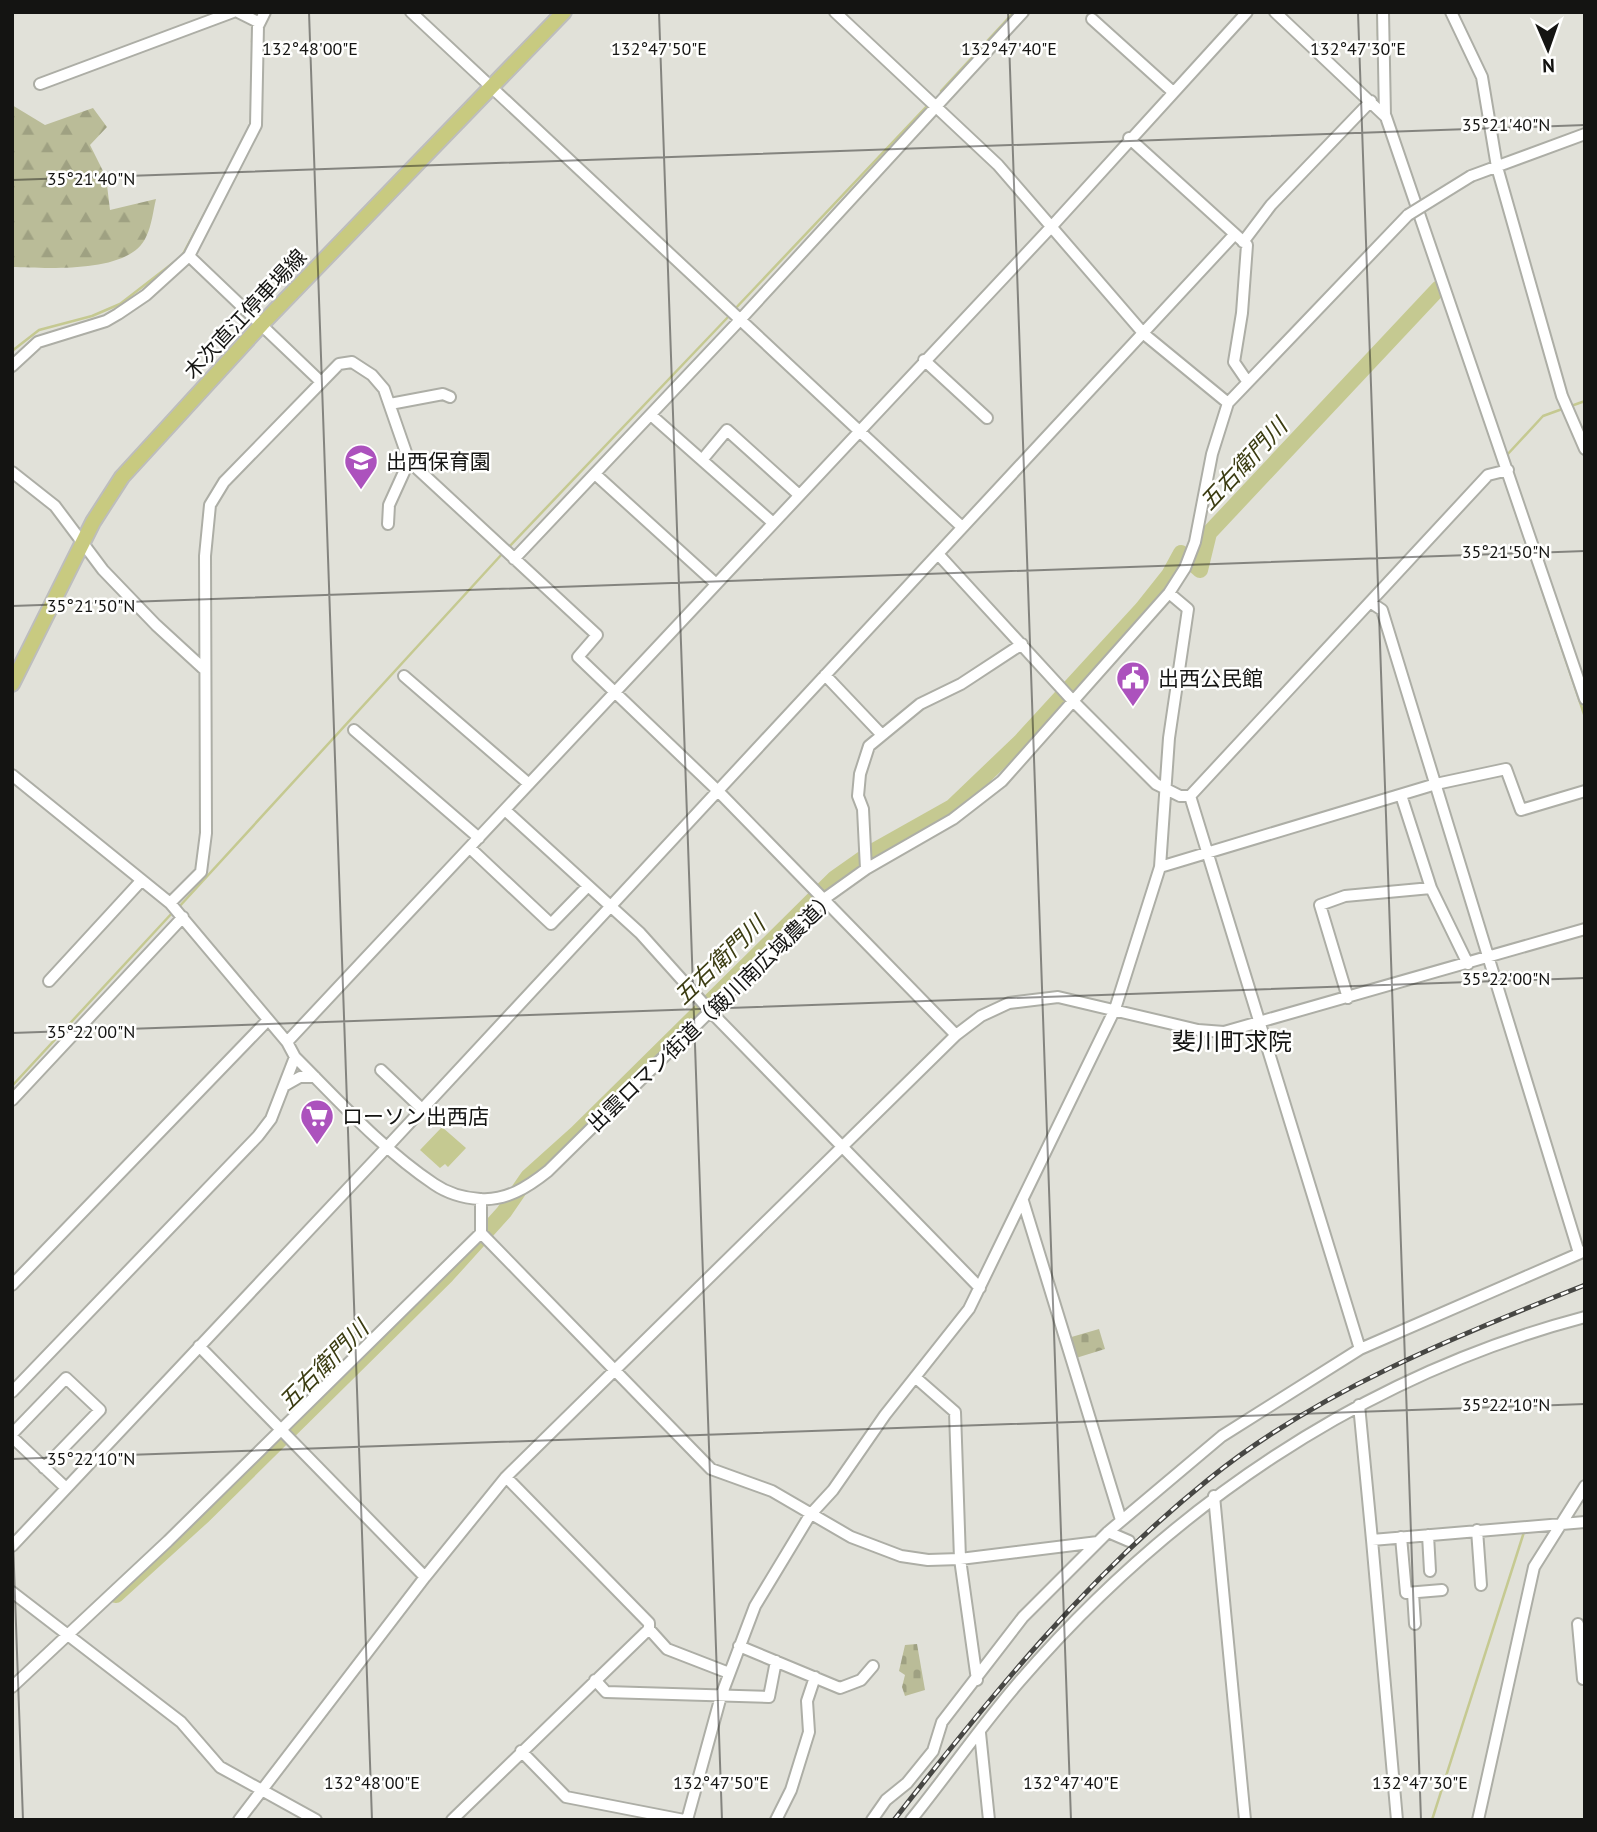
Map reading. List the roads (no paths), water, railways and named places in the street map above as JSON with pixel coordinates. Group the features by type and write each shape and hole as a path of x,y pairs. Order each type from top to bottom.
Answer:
{"main road":[{"name":"木次直江停車場線","path":"12,684 84,541 122,477 262,324 564,12"}],"street":[{"path":"12,366 37,342 106,321 118,314 146,295 189,256 256,125 262,17 235,12 40,84"},
{"path":"411,12 962,527"},
{"path":"835,12 998,165 1053,225 1144,334 1228,403"},
{"path":"513,559 739,321 1023,12"},
{"path":"287,1042 1053,225 1129,138 1247,12"},
{"path":"1275,12 1385,116"},
{"path":"1383,12 1385,116 1585,699"},
{"path":"1451,12 1482,77 1497,167 1562,396 1585,449"},
{"path":"1092,19 1172,92"},
{"path":"12,1546 422,1110 962,527 1144,334 1371,102"},
{"name":"出雲ロマン街道（簸川南広域農道）","path":"12,775 170,903 287,1042 295,1057 388,1146 435,1185 457,1195 481,1199 514,1194 548,1171 824,899 866,869 953,819 1002,781 1169,593 1185,568 1195,542 1212,454 1228,403 1408,215 1471,176 1585,134"},
{"path":"1129,138 1238,239 1247,244 1242,313 1234,362 1247,381"},
{"path":"189,256 320,380"},
{"path":"924,360 987,418"},
{"path":"170,903 201,872 206,833 205,556 210,505 224,482 320,380 338,364 352,362 372,375 384,389 409,461 597,635 578,657 717,790 956,1035"},
{"path":"390,404 443,394 450,397"},
{"path":"651,415 772,522"},
{"path":"702,460 727,430 798,494"},
{"path":"387,524 389,505 409,461"},
{"path":"938,554 1073,701 1166,791 1190,796 1488,475 1507,470"},
{"path":"12,472 55,506 121,588 205,670"},
{"path":"595,474 715,583"},
{"path":"521,1751 566,1797 685,1820 720,1696 755,1606 810,1515 833,1490 915,1377 969,1309 1115,1009 1160,867 1169,738 1188,608 1169,593"},
{"path":"872,1820 886,1800 907,1783 933,1751 942,1721 977,1680 1023,1617 1121,1520 1222,1436 1360,1349 1582,1252 1382,610 1370,601"},
{"path":"866,869 863,809 858,796 860,774 869,746 920,704 961,684 1022,644"},
{"path":"825,675 882,735"},
{"path":"404,676 529,785"},
{"path":"354,730 479,838"},
{"path":"1160,867 1208,855 1436,784 1506,769 1521,810 1585,791"},
{"path":"1401,795 1431,888 1468,964"},
{"path":"1190,796 1360,1349"},
{"path":"505,810 640,933 710,1011 980,1288"},
{"path":"470,848 551,924 588,886"},
{"path":"49,981 141,881"},
{"path":"1348,998 1320,905 1345,896 1431,888"},
{"path":"12,1100 183,917"},
{"path":"239,1820 425,1577 506,1477 956,1035 994,1009 1033,998 1058,997 1224,1032 1261,1024 1585,929"},
{"path":"12,1285 268,1020"},
{"path":"12,1392 258,1136 271,1119 295,1057"},
{"path":"381,1070 422,1110"},
{"path":"284,1086 300,1077 315,1077"},
{"path":"481,1199 481,1233 711,1469 772,1490 851,1537 901,1556 928,1560 960,1559 1098,1542"},
{"path":"1023,1201 1121,1520"},
{"path":"12,1687 282,1430 481,1233"},
{"path":"911,1820 1019,1683 1138,1546 1286,1446 1359,1405 1413,1378 1525,1334 1585,1317"},
{"path":"199,1346 425,1577"},
{"path":"915,1377 955,1412 960,1559 977,1680"},
{"path":"44,1468 100,1410 66,1378 12,1435 44,1468 66,1488"},
{"path":"1359,1405 1397,1820"},
{"path":"506,1477 649,1623 649,1629 667,1649 729,1673"},
{"path":"1478,1820 1534,1567 1585,1486"},
{"path":"1214,1496 1245,1820"},
{"path":"1372,1540 1585,1522"},
{"path":"1477,1530 1481,1585"},
{"path":"1108,1532 1138,1546"},
{"path":"1428,1535 1430,1572"},
{"path":"1401,1537 1406,1593 1442,1590"},
{"path":"12,1592 181,1722 220,1768 316,1820"},
{"path":"1413,1593 1415,1624"},
{"path":"1578,1624 1583,1679"},
{"path":"452,1820 649,1629"},
{"path":"739,1646 840,1688 861,1679 873,1666"},
{"path":"595,1680 606,1692 769,1698 776,1661"},
{"path":"776,1820 791,1790 809,1732 807,1701 815,1677"},
{"path":"981,1733 989,1820"}],"waterway":[{"path":"941,91 1014,12"},
{"path":"1378,12 1378,36"},
{"path":"252,42 253,24"},
{"path":"733,311 926,107"},
{"path":"1391,147 1403,183"},
{"path":"12,351 39,330 92,316 120,304 182,256 218,188"},
{"path":"1433,269 1501,468"},
{"name":"五右衛門川","path":"116,1595 203,1516 447,1275 504,1212 528,1177 577,1133 835,878 872,852 952,807 1021,741 1142,609 1169,575 1181,553 1200,570 1209,533 1439,288"},
{"path":"507,549 729,316"},
{"path":"1571,406 1585,401"},
{"path":"1506,456 1543,416 1565,408"},
{"path":"1503,475 1585,717"},
{"path":"178,908 502,554"},
{"path":"12,1086 173,912"},
{"path":"1432,1820 1524,1532"}],"railway":[{"path":"894,1820 1042,1640 1122,1556 1209,1479 1295,1419 1390,1368 1438,1345 1585,1285"}],"place":[{"name":"出西保育園","path":"361,491"},
{"name":"出西公民館","path":"1133,708"},
{"name":"ローソン出西店","path":"317,1146"}],"district":[{"name":"斐川町求院","path":"1232,1041"}]}
